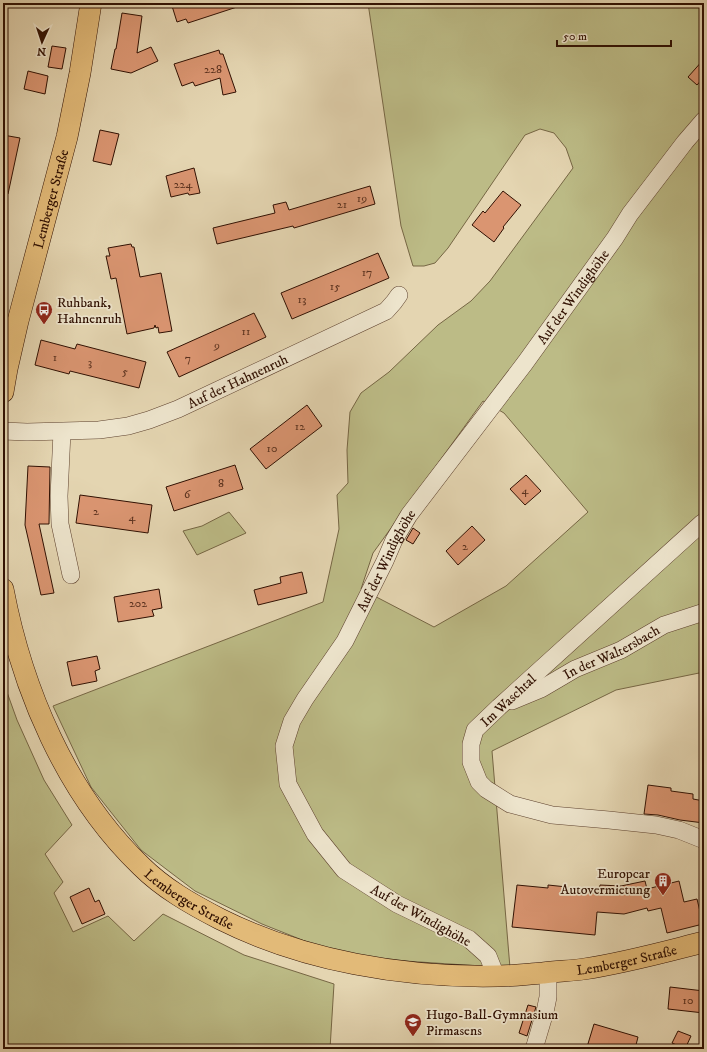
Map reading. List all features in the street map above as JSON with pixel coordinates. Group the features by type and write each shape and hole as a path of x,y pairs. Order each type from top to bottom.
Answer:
{"main road":[{"name":"Lemberger Straße","path":"3,392 18,321 67,137 80,73 91,3"},
{"name":"Lemberger Straße","path":"3,589 14,639 28,682 42,719 72,778 107,830 141,866 158,881 201,909 229,923 274,942 314,955 351,963 434,974 496,976 582,969 612,964 704,942"}],"street":[{"name":"Auf der Windighöhe","path":"496,976 488,956 469,939 397,904 344,870 315,834 288,784 284,746 292,720 345,641 394,540 409,515 525,363 630,214 685,142 704,120"},
{"name":"Auf der Hahnenruh","path":"3,431 62,432 99,430 128,426 149,420 178,409 386,311 399,295"},
{"path":"62,432 59,496 60,518 71,575"},
{"name":"Im Waschtal","path":"702,523 475,730 471,744 471,762 479,782 486,789 510,804 552,815 609,820 679,830 704,840"},
{"name":"In der Waltersbach","path":"499,707 541,689 575,669 621,650 664,625 704,612"},
{"path":"534,1049 548,997 548,972"}],"shaded area":[{"path":"368,3 704,3 704,672 616,690 492,751 510,968 345,957 262,924 195,891 141,850 91,787 53,706 323,602 339,529 337,495 348,483 347,450 350,412 361,393 389,372 438,325 471,301 490,281 573,168 566,148 554,133 540,129 525,135 448,248 435,263 424,266 413,266 401,226","holes":["483,401 504,413 588,512 506,586 434,627 361,589 373,553"]},
{"path":"229,512 246,533 197,555 183,531 202,526"},
{"path":"3,681 17,720 44,780 72,825 45,854 63,882 54,893 73,932 108,916 134,941 163,914 244,955 334,984 330,1049 3,1049"}],"building":[{"path":"180,3 240,3 240,6 188,23 186,19 177,22 172,6"},
{"path":"122,13 142,16 137,53 151,47 158,61 131,73 111,69"},
{"path":"52,46 66,48 62,69 48,67"},
{"path":"219,50 220,54 223,54 236,92 223,95 220,78 195,86 193,82 182,86 174,64"},
{"path":"704,59 704,77 697,85 688,77"},
{"path":"28,71 48,76 45,94 24,89"},
{"path":"100,130 119,134 111,165 93,161"},
{"path":"3,135 20,138 8,194 3,193"},
{"path":"194,168 200,193 189,195 188,193 171,197 166,176"},
{"path":"370,186 375,204 294,228 293,226 217,244 213,228 275,213 273,205 286,202 289,210"},
{"path":"503,191 521,205 503,227 504,228 494,242 472,225 483,211 485,213"},
{"path":"131,244 132,247 134,247 140,277 161,273 172,331 159,333 158,327 156,328 155,325 154,328 127,334 116,278 111,279 106,256 110,256 108,248"},
{"path":"378,253 389,278 292,319 281,293"},
{"path":"254,313 266,337 179,377 167,352"},
{"path":"41,340 75,349 77,344 146,362 139,388 70,371 69,374 35,365"},
{"path":"307,405 322,426 266,469 250,449"},
{"path":"235,465 243,489 174,511 166,487"},
{"path":"28,466 50,467 49,524 39,524 54,593 41,595 25,525"},
{"path":"526,475 541,491 525,505 510,489"},
{"path":"80,495 152,505 148,533 76,523"},
{"path":"472,526 485,540 458,565 446,551"},
{"path":"413,528 420,533 413,544 406,540"},
{"path":"302,572 307,593 258,605 254,590 281,583 280,577"},
{"path":"159,589 162,608 152,610 154,616 118,622 114,597"},
{"path":"97,656 100,669 95,671 97,681 72,686 67,662"},
{"path":"648,785 671,788 671,791 693,794 693,799 704,801 704,823 644,814"},
{"path":"645,881 647,889 679,881 684,902 697,899 703,924 667,933 661,908 648,911 647,908 624,914 597,912 595,935 512,927 517,885 548,888 548,885 567,887 566,890 599,894 600,885 621,886"},
{"path":"89,888 95,902 99,900 105,914 82,924 70,897"},
{"path":"670,987 704,991 704,1013 668,1009"},
{"path":"528,1005 536,1007 527,1036 519,1033"},
{"path":"594,1024 638,1037 635,1049 595,1049 587,1047"},
{"path":"678,1031 691,1036 685,1049 672,1043"}],"place":[{"name":"Ruhbank, Hahnenruh","path":"44,325"},
{"name":"Europcar Autovermietung","path":"663,896"},
{"name":"Hugo-Ball-Gymnasium Pirmasens","path":"413,1037"}]}
